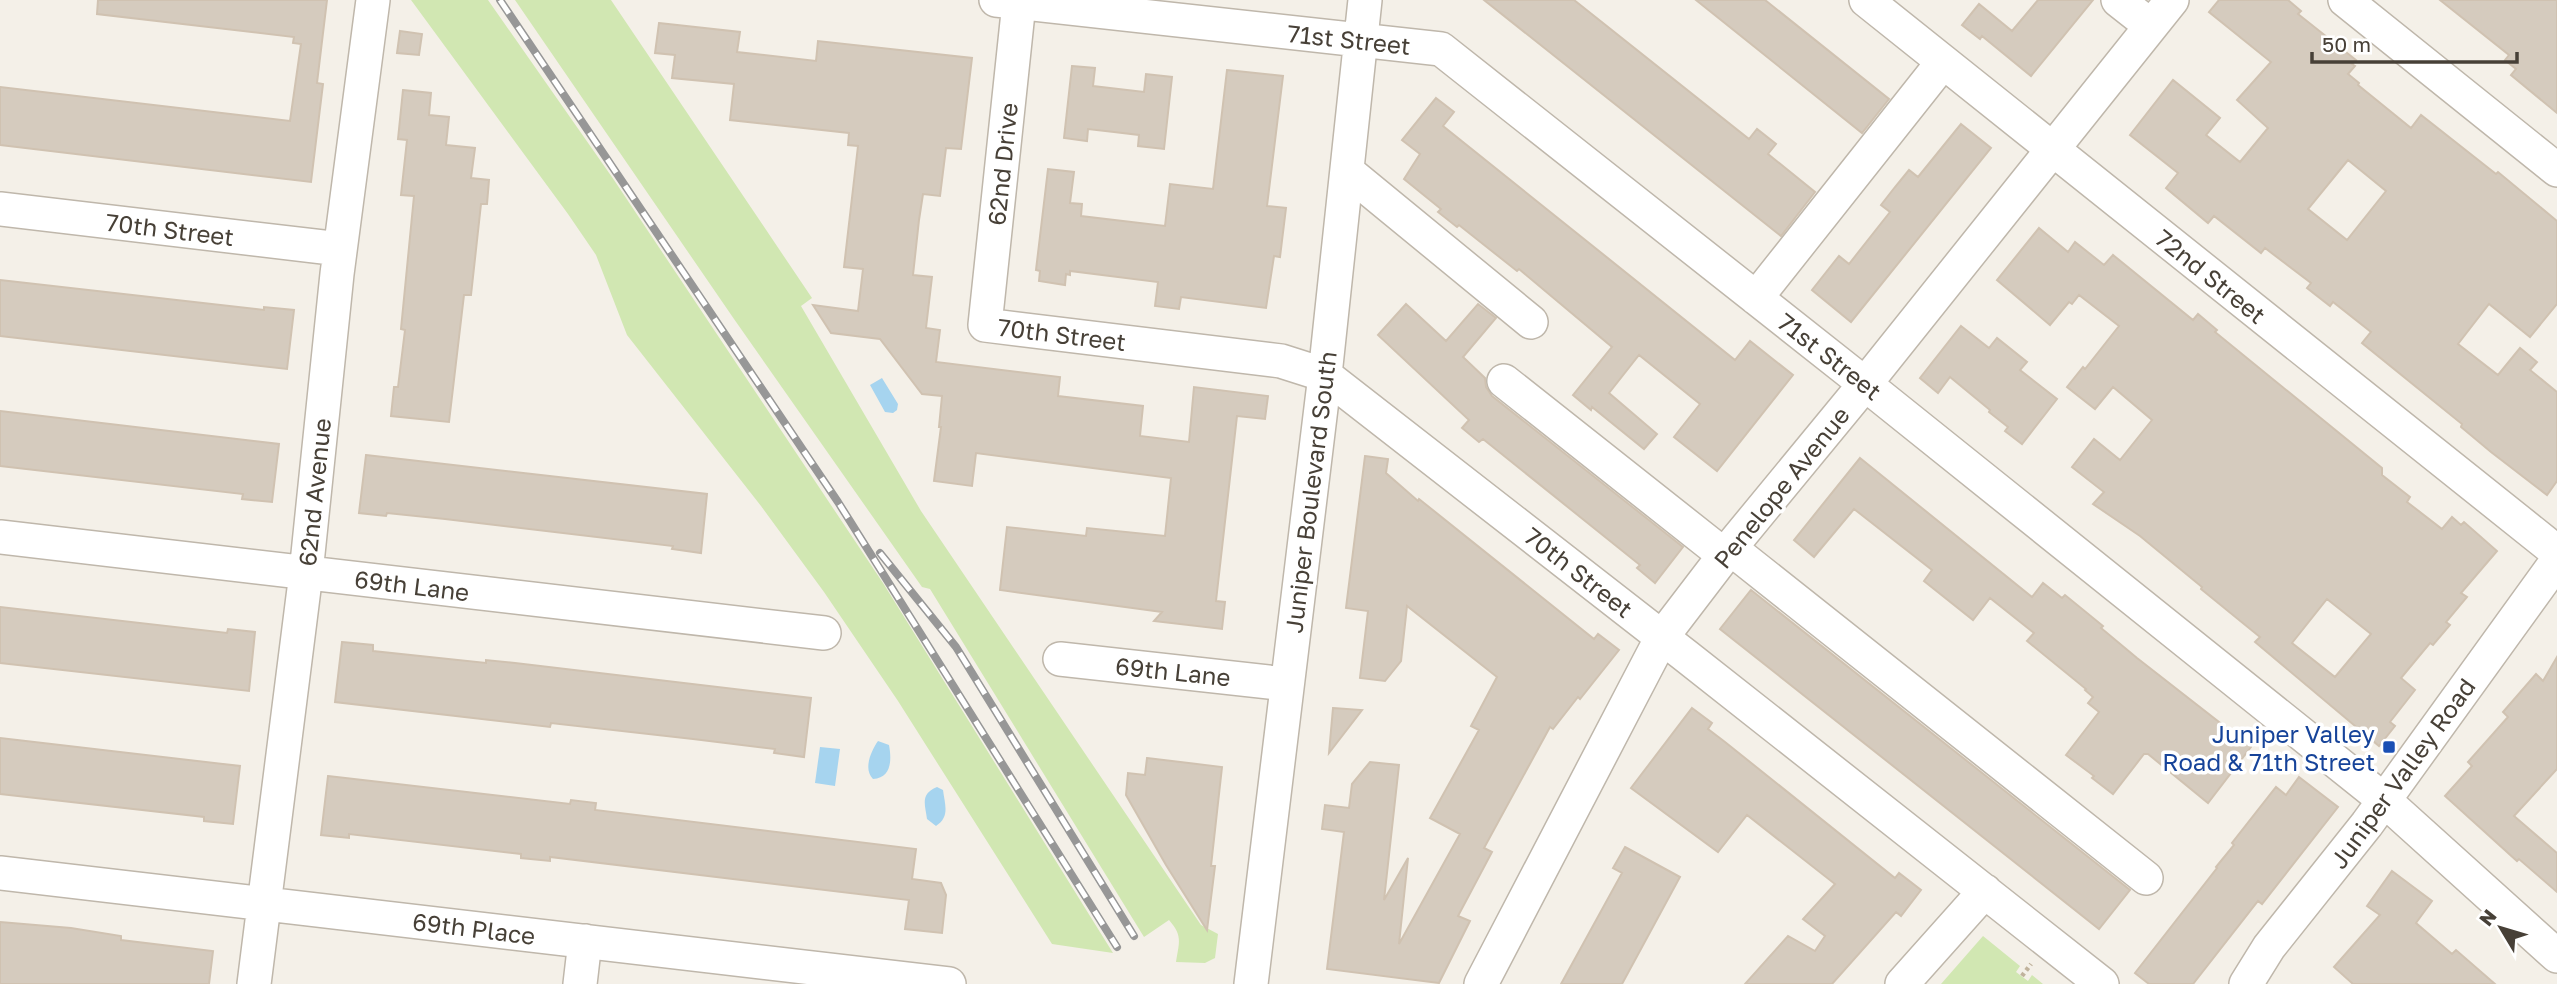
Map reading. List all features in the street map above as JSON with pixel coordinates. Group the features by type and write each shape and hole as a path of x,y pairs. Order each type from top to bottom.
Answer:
{"street":[{"name":"62nd Avenue","path":"254,984 306,573 340,249 373,0"},
{"name":"Juniper Boulevard South","path":"1251,984 1325,375 1365,0"},
{"name":"72nd Street","path":"1866,0 2557,552"},
{"path":"2118,0 2151,26"},
{"name":"Penelope Avenue","path":"1481,984 1662,637 1727,552 1866,384 2172,0"},
{"path":"2345,0 2557,170"},
{"name":"71st Street","path":"1008,2 1441,49 1866,384 2384,800 2557,956"},
{"name":"62nd Drive","path":"985,325 1008,2"},
{"path":"1756,298 1943,62"},
{"path":"1347,171 1531,322"},
{"name":"70th Street","path":"0,209 340,249"},
{"name":"70th Street","path":"985,325 1281,361 1325,375 2102,984"},
{"path":"1504,381 2146,877"},
{"name":"69th Lane","path":"0,537 824,633"},
{"name":"Juniper Valley Road","path":"2246,984 2269,947 2367,824 2557,561"},
{"name":"69th Lane","path":"1060,659 1286,684"},
{"name":"69th Place","path":"0,873 949,984"},
{"path":"1902,984 1985,891"},
{"path":"580,984 585,941"}],"path":[{"path":"2022,976 2031,964"}],"green space":[{"path":"411,0 488,0 614,180 883,583 1113,953 1052,944 898,701 824,592 761,506 627,335 596,255"},
{"path":"515,0 611,0 812,298 801,306 921,511 1201,925 1218,934 1215,958 1205,963 1176,962 1178,935 1169,920 1144,937 930,589 922,587"},
{"path":"1983,936 2020,966 2016,972 2028,981 2032,975 2043,984 1941,984"}],"water":[{"path":"882,378 898,404 893,413 885,412 870,385"},
{"path":"878,741 889,745 890,763 884,776 873,779 868,765"},
{"path":"820,747 840,749 835,786 815,783"},
{"path":"937,787 943,790 946,810 943,819 936,826 927,819 925,800 928,793"}],"building":[{"path":"98,0 327,0 317,83 323,84 311,182 0,145 0,87 290,121 301,44 293,43 294,37 97,14"},
{"path":"1484,0 1574,0 1749,139 1757,129 1776,144 1768,154 1815,192 1781,236"},
{"path":"1696,0 1765,0 1889,99 1862,133"},
{"path":"2038,0 2093,0 2031,76 1982,36 1980,39 1962,25 1979,4 2012,31"},
{"path":"2219,0 2288,0 2301,11 2298,14 2356,60 2352,64 2355,66 2348,74 2358,85 2411,128 2421,115 2496,174 2498,172 2557,221 2557,304 2530,337 2489,304 2458,344 2498,375 2520,348 2537,362 2530,370 2557,392 2557,481 2547,495 2491,452 2461,427 2462,424 2362,343 2371,332 2333,302 2330,306 2307,288 2311,283 2265,248 2261,253 2214,216 2208,223 2166,188 2178,173 2130,135 2173,80 2220,118 2206,135 2240,162 2268,128 2237,100 2271,62 2209,12","holes":["2348,160 2386,191 2347,240 2308,209"]},
{"path":"2440,0 2557,0 2557,113 2511,75 2516,69 2505,60 2509,55"},
{"path":"659,23 740,32 737,52 816,61 818,41 972,58 961,149 946,148 940,196 923,194 919,220 913,275 932,277 926,328 940,330 936,362 1060,377 1058,396 1143,406 1140,436 1189,442 1194,387 1268,396 1265,419 1237,416 1216,601 1225,602 1222,629 1154,621 1162,612 1000,590 1007,527 1086,536 1087,528 1165,536 1171,478 976,453 972,486 934,481 942,396 922,394 880,339 831,333 813,305 858,311 863,269 844,267 858,146 848,145 849,133 730,120 734,84 672,78 675,55 655,53"},
{"path":"400,31 422,34 419,55 397,53"},
{"path":"1072,66 1095,68 1093,86 1144,92 1146,74 1172,77 1164,149 1138,146 1139,135 1088,129 1087,141 1064,138"},
{"path":"1227,70 1283,76 1267,206 1286,208 1280,257 1274,256 1266,308 1181,297 1179,309 1155,306 1158,282 1070,271 1070,275 1066,274 1065,285 1039,281 1040,271 1036,270 1048,169 1074,172 1070,203 1082,204 1081,216 1165,226 1170,184 1213,189"},
{"path":"403,90 431,93 429,115 449,117 446,145 475,148 471,178 489,180 487,204 481,204 471,295 464,295 449,422 391,416 394,387 398,387 405,330 401,329 414,196 401,195 407,140 398,139"},
{"path":"1436,98 1454,112 1443,126 1735,360 1750,341 1793,375 1717,471 1674,437 1700,404 1639,355 1609,393 1657,434 1644,449 1573,395 1612,347 1519,269 1517,271 1459,225 1457,227 1438,212 1441,209 1404,179 1420,154 1402,140"},
{"path":"1961,124 1991,148 1851,322 1812,290 1839,256 1849,264 1890,212 1881,205 1895,187 1909,170 1918,177"},
{"path":"2039,228 2068,252 2075,242 2104,265 2113,255 2193,320 2198,314 2217,330 2215,332 2382,468 2382,475 2410,497 2407,502 2442,529 2452,517 2461,525 2464,522 2497,551 2461,593 2467,597 2446,622 2450,625 2433,645 2430,643 2401,678 2415,690 2390,722 2395,726 2379,746 2255,642 2260,637 2201,589 2202,587 2140,536 2093,504 2104,492 2072,467 2094,439 2120,460 2152,420 2113,387 2095,409 2067,387 2119,326 2079,295 2072,304 2069,302 2050,325 1997,280","holes":["2327,599 2371,634 2335,677 2292,643"]},
{"path":"0,280 264,310 264,307 294,310 287,369 0,336"},
{"path":"1406,304 1446,341 1478,304 1496,318 1463,357 1485,378 1486,387 1492,396 1683,547 1655,583 1637,568 1640,565 1483,439 1479,442 1462,428 1469,420 1378,335"},
{"path":"1961,326 1989,348 1997,338 2027,362 2020,370 2057,399 2022,444 2005,431 2008,427 1989,412 1990,410 1950,377 1938,393 1920,378"},
{"path":"0,411 279,444 272,502 242,499 243,494 0,466"},
{"path":"366,455 707,494 701,553 672,549 673,546 445,519 359,513"},
{"path":"1365,456 1388,459 1386,473 1418,501 1419,499 1594,639 1598,634 1619,650 1580,699 1578,697 1553,729 1550,727 1484,848 1492,852 1458,916 1470,921 1439,983 1327,969 1344,832 1322,829 1325,805 1349,808 1352,784 1370,762 1399,765 1384,900 1408,858 1399,944 1460,834 1430,818 1479,730 1471,726 1497,677 1407,606 1401,661 1385,681 1360,678 1368,611 1346,608"},
{"path":"1860,458 2032,597 2043,583 2062,598 2065,595 2137,658 2251,747 2208,803 2148,754 2144,754 2113,794 2092,778 2094,776 2066,755 2099,712 2088,703 2093,697 2086,689 2027,641 2034,633 1990,598 1973,620 1924,581 1932,570 1854,509 1814,557 1794,540"},
{"path":"1751,590 2130,890 2099,929 1720,629"},
{"path":"0,607 227,633 228,629 255,632 249,691 0,663"},
{"path":"342,642 373,645 373,651 486,663 486,660 515,663 811,698 804,757 774,753 775,749 693,739 551,723 550,727 335,702"},
{"path":"2557,657 2557,769 2514,816 2557,853 2557,892 2519,859 2517,861 2445,796 2472,766 2468,762 2508,717 2503,712 2536,674 2543,681"},
{"path":"1333,708 1362,710 1329,753"},
{"path":"1692,708 1712,723 1708,729 1895,878 1899,873 1921,890 1901,916 1896,912 1832,984 1745,984 1788,936 1815,951 1825,936 1803,919 1835,884 1747,815 1718,852 1631,788"},
{"path":"0,738 240,766 233,824 204,821 204,817 0,794"},
{"path":"1147,758 1222,767 1211,866 1215,866 1207,930 1126,795 1128,773 1145,775"},
{"path":"328,776 570,804 571,800 596,803 595,810 916,849 912,879 941,883 946,895 942,933 905,929 909,900 550,857 550,861 521,858 521,854 349,834 349,838 321,835"},
{"path":"2299,777 2338,807 2262,904 2258,901 2193,984 2149,984 2135,973 2276,787 2286,795"},
{"path":"1625,847 1680,877 1622,984 1561,984 1622,873 1613,868"},
{"path":"2392,871 2432,901 2416,923 2452,954 2456,950 2495,984 2353,984 2334,967 2380,915 2367,906"},
{"path":"0,922 71,928 121,936 121,940 213,951 209,984 0,984"}],"railway":[{"path":"500,0 838,502 1117,947"},
{"path":"880,553 956,647 1134,936"}],"place":[{"name":"Juniper Valley Road & 71th Street","path":"2389,747"}]}
